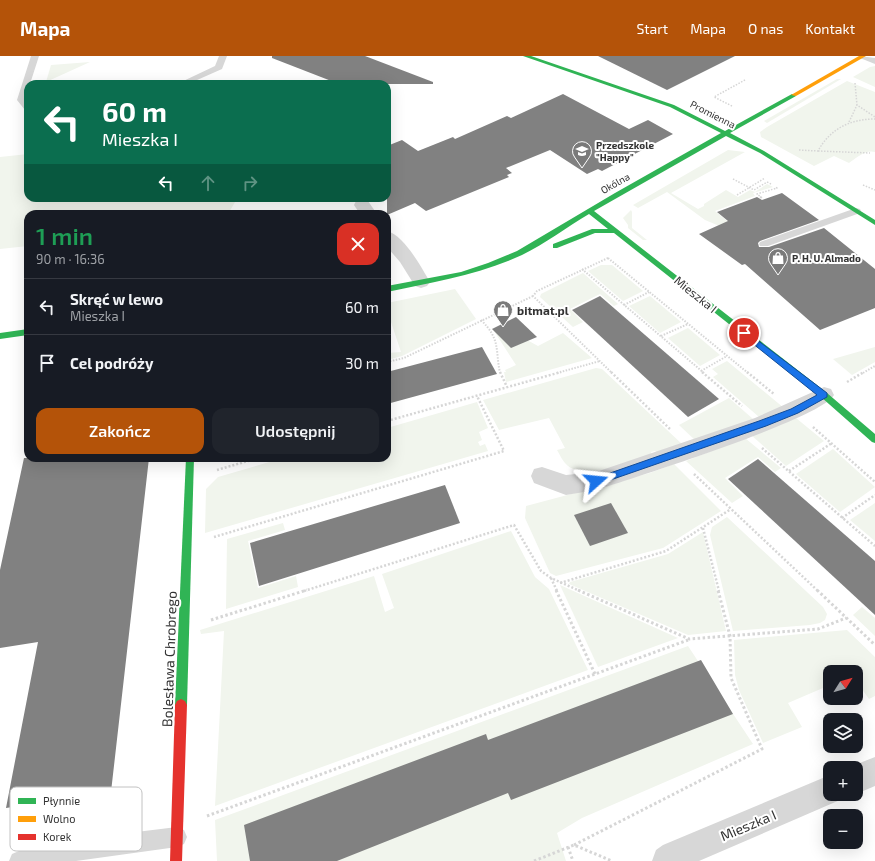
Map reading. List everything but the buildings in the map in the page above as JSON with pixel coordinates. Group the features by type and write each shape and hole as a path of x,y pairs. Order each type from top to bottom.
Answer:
{"street":[{"name":"Promienna","path":"526,56 672,106 762,152 875,223"},
{"name":"Okólna","path":"391,288 490,265 520,253 555,234 590,211 863,56"},
{"name":"Mieszka I","path":"590,211 824,395 875,439"},
{"path":"520,253 555,246 594,231 617,231"},
{"path":"391,241 407,259 421,282"},
{"path":"0,336 24,333"},
{"path":"542,476 566,485 596,481 682,453 763,424 794,411 824,395"},
{"name":"Bolesława Chrobrego","path":"176,861 190,462"},
{"path":"863,776 875,771"},
{"name":"Mieszka I","path":"667,861 674,856 823,793"}],"lane":[{"path":"27,80 35,56"},
{"path":"190,80 219,67 223,56"},
{"path":"863,56 875,61"},
{"path":"24,91 21,100 24,103"},
{"path":"764,244 856,211"},
{"path":"142,838 177,832"},
{"path":"19,861 73,851"}],"path":[{"path":"714,97 745,80"},
{"path":"818,151 822,142 849,122 854,114 857,105 855,83 852,80"},
{"path":"711,96 738,109"},
{"path":"857,105 875,118"},
{"path":"849,122 867,118 875,118"},
{"path":"794,150 870,153"},
{"path":"737,195 769,176"},
{"path":"733,179 754,190 767,182 777,188 757,194 762,198"},
{"path":"863,185 875,190"},
{"path":"391,361 404,358 533,296 537,291 582,269 613,256"},
{"path":"608,258 794,411 875,482"},
{"path":"582,269 702,370 763,424"},
{"path":"624,305 649,292"},
{"path":"533,296 661,418 682,453 731,509 875,645"},
{"path":"481,320 490,329 496,340 500,372 507,387"},
{"path":"661,336 688,324"},
{"path":"702,370 728,356"},
{"path":"391,420 600,361"},
{"path":"824,395 875,366"},
{"path":"186,545 504,451 477,396"},
{"path":"742,431 875,546"},
{"path":"789,471 832,443"},
{"path":"188,476 244,462"},
{"path":"842,518 875,495"},
{"path":"560,583 666,551 731,509"},
{"path":"183,628 514,525 541,571 551,578 689,639"},
{"path":"534,861 574,845 762,749 731,678 730,636 703,528"},
{"path":"551,578 595,674"},
{"path":"177,832 689,639 818,629 846,618"},
{"path":"574,845 612,861"},
{"path":"568,847 573,861"}],"shaded area":[{"path":"90,62 50,80 47,80 51,65"},
{"path":"875,66 875,87 853,77 870,67"},
{"path":"837,79 841,79 767,123 764,121"},
{"path":"847,81 875,92 875,152 872,151 865,153 849,163 834,156 814,166 761,137 760,132 767,127"},
{"path":"728,150 745,152 671,193 698,209 726,190 738,197 750,190 755,192 767,184 773,187 753,193 755,196 715,211 748,238 705,220 667,192 638,208 633,205"},
{"path":"24,154 24,202 235,202 230,210 24,210 24,246 0,249 0,157"},
{"path":"631,210 632,228 647,240 643,240 628,228 628,225 623,218"},
{"path":"601,265 612,265 643,291 623,301 588,271"},
{"path":"583,273 618,304 614,306 600,294 570,309 583,322 573,327 540,297 541,294"},
{"path":"455,289 476,319 402,356 391,359 391,353 401,352 391,322 391,302"},
{"path":"650,296 681,322 660,333 629,306"},
{"path":"492,328 509,346 527,340 538,346 563,333 592,358 506,382 505,370 516,365"},
{"path":"688,328 720,355 700,366 668,338"},
{"path":"875,347 875,362 852,375 833,359"},
{"path":"727,361 784,408 759,417 713,377 718,374 712,369"},
{"path":"596,368 602,369 682,444 659,454 655,451 651,452 653,456 609,469 586,472 576,470 566,464 557,450 565,448 549,418 499,430 483,400"},
{"path":"729,398 753,419 696,441 679,425"},
{"path":"477,402 488,428 479,432 482,440 478,442 480,446 485,444 488,451 205,533 206,489 218,477 269,462 391,462 391,427"},
{"path":"796,418 824,441 786,466 751,435"},
{"path":"745,438 781,468 775,472 758,457 725,478 743,496 732,503 686,461"},
{"path":"833,449 875,487 840,512 796,474"},
{"path":"674,464 721,511 663,548 556,576 550,573 525,518 526,506 650,473"},
{"path":"875,503 875,541 850,520"},
{"path":"727,517 823,607 827,614 825,620 820,623 810,625 733,631 710,535 712,527"},
{"path":"283,523 285,530 248,541 258,588 296,576 298,587 226,609 227,539"},
{"path":"511,531 535,577 549,589 588,670 215,806 224,631 201,634 200,630 374,576 385,612 394,608 382,574"},
{"path":"703,532 726,631 688,635 569,584 570,582 668,554"},
{"path":"560,585 678,638 598,667"},
{"path":"862,607 875,618 875,636 853,615"},
{"path":"847,630 875,657 875,696 869,699 863,691 863,665 823,665 823,688 788,703 802,727 763,743 739,690 735,675 734,640"},
{"path":"688,646 753,744 582,818 557,833 566,861 217,861 215,820"}],"traffic: fast":[{"path":"526,56 672,106 762,152 875,223"},
{"path":"391,288 462,274 491,265 520,253 617,194 794,95"},
{"path":"590,211 824,395 875,439"},
{"path":"555,246 594,231 617,231"},
{"path":"0,336 24,333"},
{"path":"181,705 190,462"}],"traffic: slow":[{"path":"794,95 863,56"}],"traffic: jam":[{"path":"176,861 181,705"}],"place":[{"name":"Przedszkole \"Happy\"","path":"582,168"},
{"name":"P. H. U. Almado","path":"778,275"},
{"name":"bitmat.pl","path":"503,327"}],"route":[{"path":"596,481 763,424 794,411 824,395 744,333"}]}
